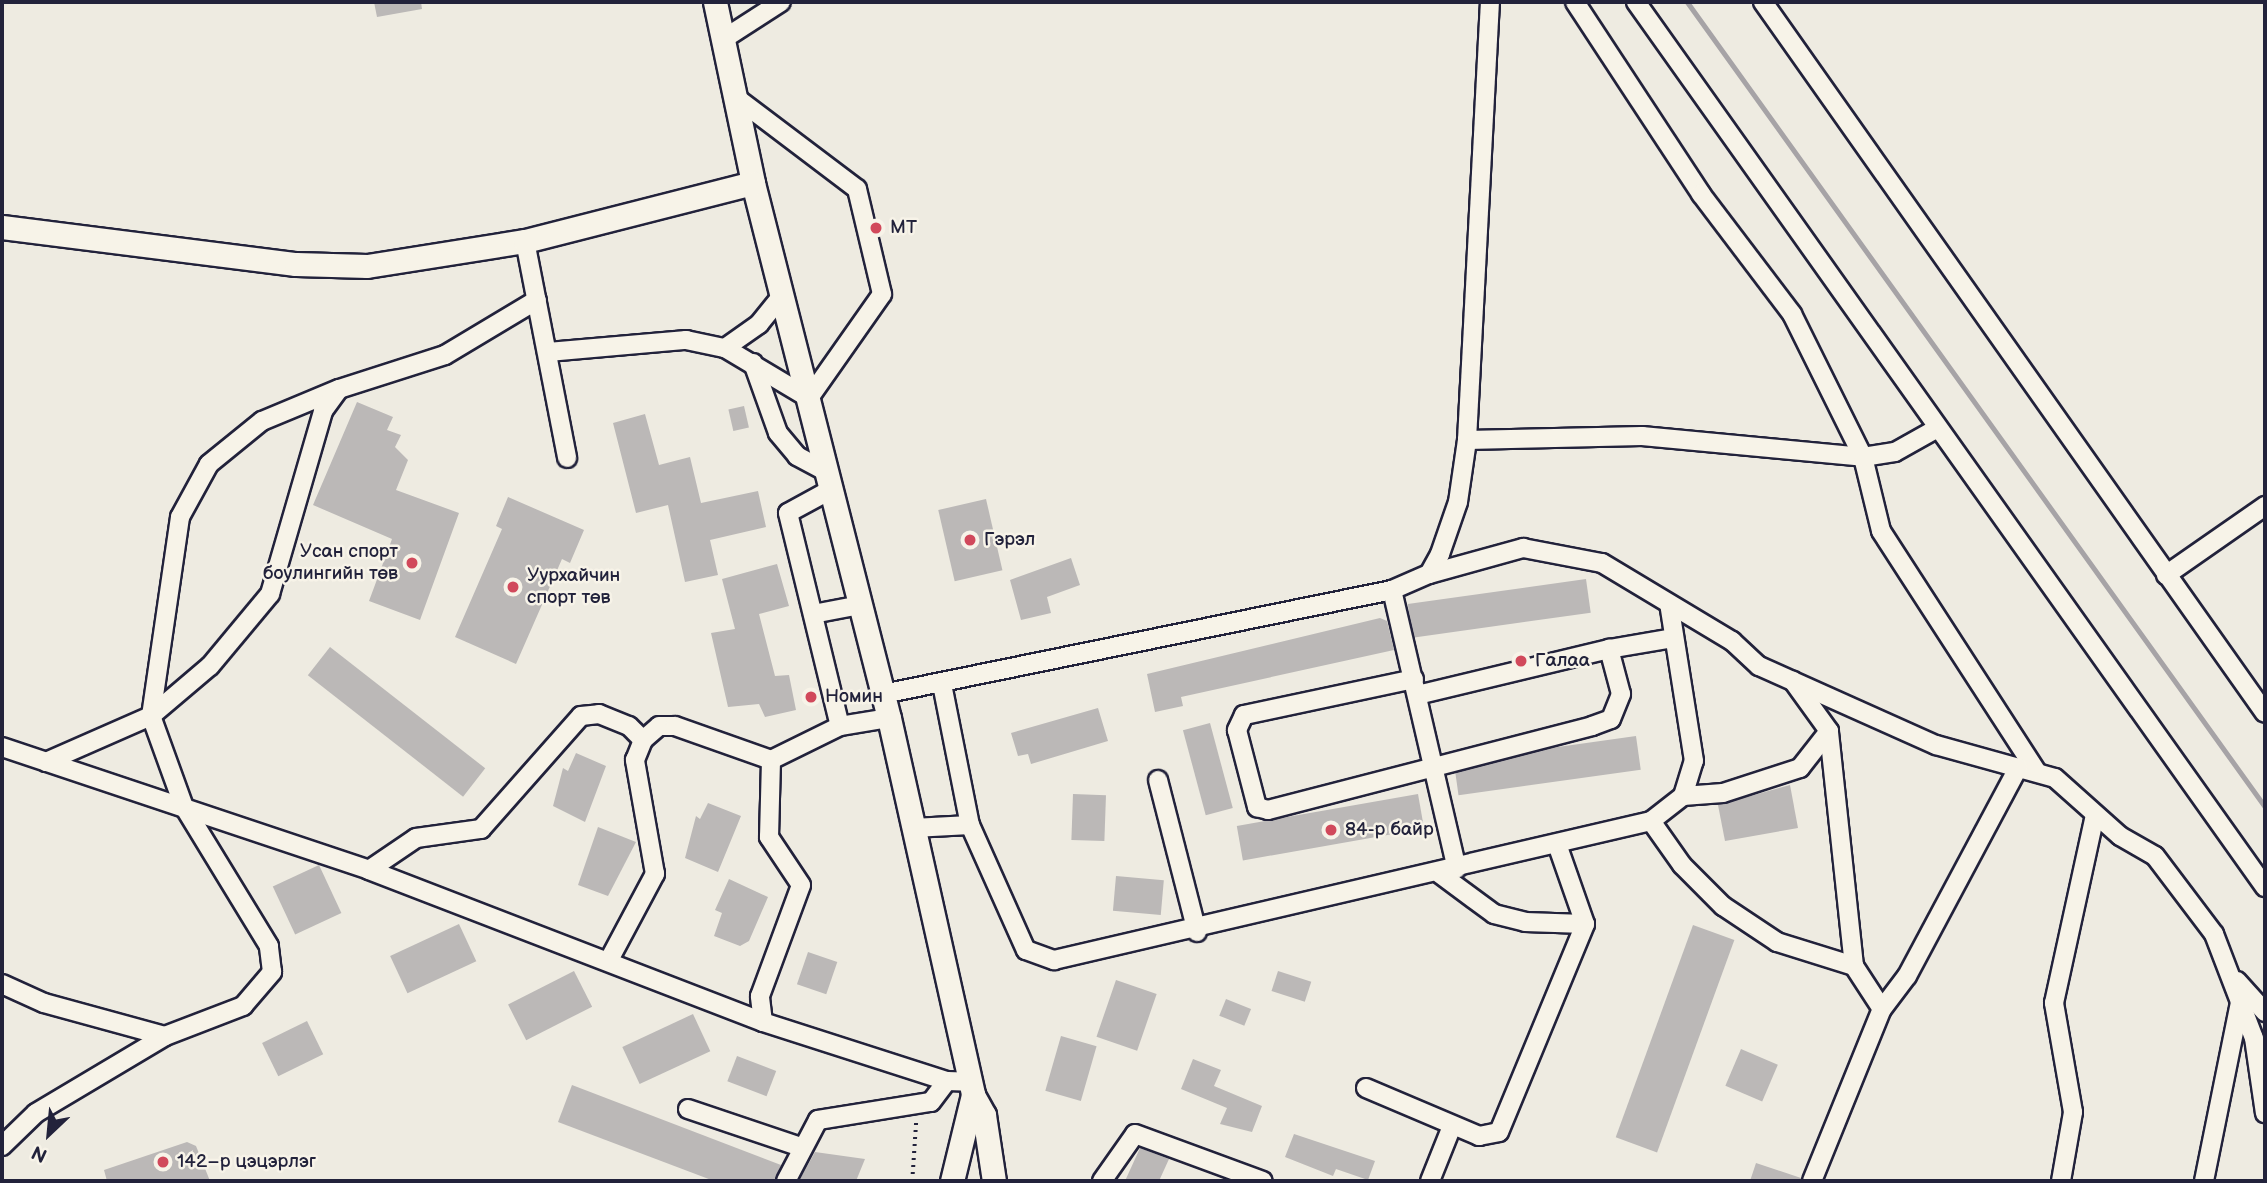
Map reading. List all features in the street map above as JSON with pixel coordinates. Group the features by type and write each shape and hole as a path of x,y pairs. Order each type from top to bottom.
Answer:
{"main road":[{"path":"715,2 753,183 889,718 914,828 963,1086 952,1181"},
{"path":"2,227 327,266 406,264 525,241 753,183"},
{"path":"963,1086 984,1115 994,1181"}],"street":[{"path":"722,40 781,2"},
{"path":"1429,574 1458,502 1467,440 1490,2"},
{"path":"1575,2 1701,194 1792,314 1863,457 1881,531 2036,771"},
{"path":"1636,2 1936,429 2265,887"},
{"path":"1763,2 2265,713"},
{"path":"548,352 686,340 725,348 809,398 882,294 857,189 734,96"},
{"path":"525,241 567,458"},
{"path":"725,348 759,324 782,296"},
{"path":"2,1146 36,1113 165,1036 243,1006 272,972 269,946 184,807 151,716 180,517 209,464 262,421 339,389 445,355 537,300"},
{"path":"753,363 778,433 797,456 829,480 788,513 840,726"},
{"path":"46,762 151,716 210,666 270,594 323,411 339,389"},
{"path":"1467,440 1642,436 1863,457 1895,452 1936,429"},
{"path":"2166,575 2265,506"},
{"path":"883,694 1392,590 1429,574 1523,548 1558,550 1602,563 1732,640 1759,666 1936,745 2036,771 2078,793 2095,815 2155,856 2180,884 2214,934 2255,1038 2265,1113"},
{"path":"1392,590 1457,869"},
{"path":"1669,604 1694,761 1683,796"},
{"path":"813,614 860,605"},
{"path":"1609,649 1621,694 1611,719 1435,769 1268,810 1253,801 1237,730 1244,715 1416,687 1609,649 1674,638"},
{"path":"1791,679 1829,731 1854,966 1882,1009"},
{"path":"942,684 970,825 1026,950 1037,958 1074,959 1197,932 1651,821 1683,796 1769,782 1800,768 1829,731"},
{"path":"369,870 416,838 481,829 582,716 599,714 629,726 643,740"},
{"path":"609,960 655,874 635,761 643,740 659,726 675,726 771,760 840,726 889,718"},
{"path":"2,747 369,870 609,960 763,1022 963,1086"},
{"path":"763,1022 760,996 801,885 769,837 771,760"},
{"path":"1812,1181 1882,1009 1907,976 2018,768"},
{"path":"1158,780 1197,932"},
{"path":"2061,1181 2073,1112 2054,1003 2095,815"},
{"path":"1651,821 1682,865 1723,906 1777,942 1854,966"},
{"path":"914,828 970,825"},
{"path":"1366,1088 1452,1126 1491,1136 1505,1123 1585,924 1557,844"},
{"path":"1440,874 1494,914 1525,922 1585,924"},
{"path":"2230,973 2265,1012"},
{"path":"2,984 44,1003 165,1036"},
{"path":"2204,1181 2240,999"},
{"path":"786,1181 801,1147 818,1120 917,1104 963,1086"},
{"path":"688,1109 801,1147"},
{"path":"1430,1181 1452,1126"},
{"path":"1102,1181 1135,1134 1263,1181"}],"path":[{"path":"912,1181 917,1104"}],"building":[{"path":"374,2 421,2 422,9 377,17"},
{"path":"357,402 393,417 387,430 401,435 395,447 408,460 396,490 459,513 420,620 369,601 392,539 313,505"},
{"path":"744,406 749,427 733,431 728,410"},
{"path":"645,414 659,465 690,457 701,503 758,491 766,527 710,540 718,575 685,582 668,505 636,513 613,423"},
{"path":"508,497 584,530 570,563 562,559 516,664 455,637 502,529 496,526"},
{"name":"Гэрэл","path":"986,499 1002,570 955,581 938,510"},
{"path":"1071,558 1080,585 1047,597 1051,613 1021,620 1010,580"},
{"path":"777,564 789,606 759,614 775,676 789,675 796,710 765,717 759,704 728,707 711,633 735,629 722,579"},
{"path":"1586,579 1591,613 1412,638 1408,604"},
{"path":"1380,618 1387,621 1394,650 1181,697 1183,706 1155,712 1147,674"},
{"path":"330,647 485,768 463,797 308,675"},
{"path":"1098,708 1108,741 1031,764 1028,754 1018,756 1011,733"},
{"path":"1210,723 1233,808 1206,815 1183,730"},
{"name":"84-р байр","path":"1636,736 1641,770 1459,795 1454,762"},
{"path":"576,753 606,766 585,822 553,806 563,768 568,771"},
{"path":"1790,785 1798,828 1725,841 1718,805"},
{"path":"1073,794 1106,795 1104,841 1071,840"},
{"name":"84-р байр","path":"1418,794 1424,828 1243,860 1237,826"},
{"path":"708,803 741,816 718,872 685,858 696,816 700,819"},
{"path":"598,827 636,842 608,896 578,885"},
{"path":"319,865 341,913 295,935 273,887"},
{"path":"1116,876 1164,880 1161,915 1113,911"},
{"path":"729,879 768,897 749,941 740,946 714,936 722,913 715,910"},
{"path":"459,924 476,961 407,993 390,956"},
{"path":"1693,925 1734,940 1657,1152 1616,1137"},
{"path":"808,952 837,962 826,994 797,984"},
{"path":"574,971 592,1007 526,1040 508,1005"},
{"path":"1278,971 1311,982 1305,1002 1272,991"},
{"path":"1116,980 1157,994 1137,1051 1096,1037"},
{"path":"1226,999 1251,1009 1244,1026 1219,1016"},
{"path":"693,1014 710,1051 640,1084 622,1047"},
{"path":"307,1021 323,1054 278,1076 262,1043"},
{"path":"1061,1036 1097,1046 1081,1101 1045,1091"},
{"path":"1741,1049 1778,1065 1762,1101 1725,1086"},
{"path":"737,1056 776,1071 767,1096 727,1081"},
{"path":"1193,1059 1221,1070 1214,1086 1262,1106 1252,1132 1220,1124 1227,1108 1181,1089"},
{"path":"572,1085 781,1165 775,1181 714,1181 558,1122"},
{"path":"1294,1134 1375,1161 1368,1180 1336,1169 1333,1176 1285,1157"},
{"name":"142−р цэцэрлэг","path":"187,1142 196,1146 210,1181 107,1181 104,1170"},
{"path":"1140,1148 1169,1159 1159,1181 1125,1181"},
{"path":"815,1152 865,1159 856,1181 799,1181"},
{"path":"1756,1163 1801,1178 1801,1181 1750,1181"}],"waterway":[{"path":"1687,2 2265,807"}],"place":[{"name":"МТ","path":"876,228"},
{"name":"Гэрэл","path":"970,540"},
{"name":"Усан спорт боулингийн төв","path":"412,563"},
{"name":"Уурхайчин спорт төв","path":"513,587"},
{"name":"Галаа","path":"1521,661"},
{"name":"Номин","path":"811,697"},
{"name":"84-р байр","path":"1331,830"},
{"name":"142−р цэцэрлэг","path":"163,1162"}]}
